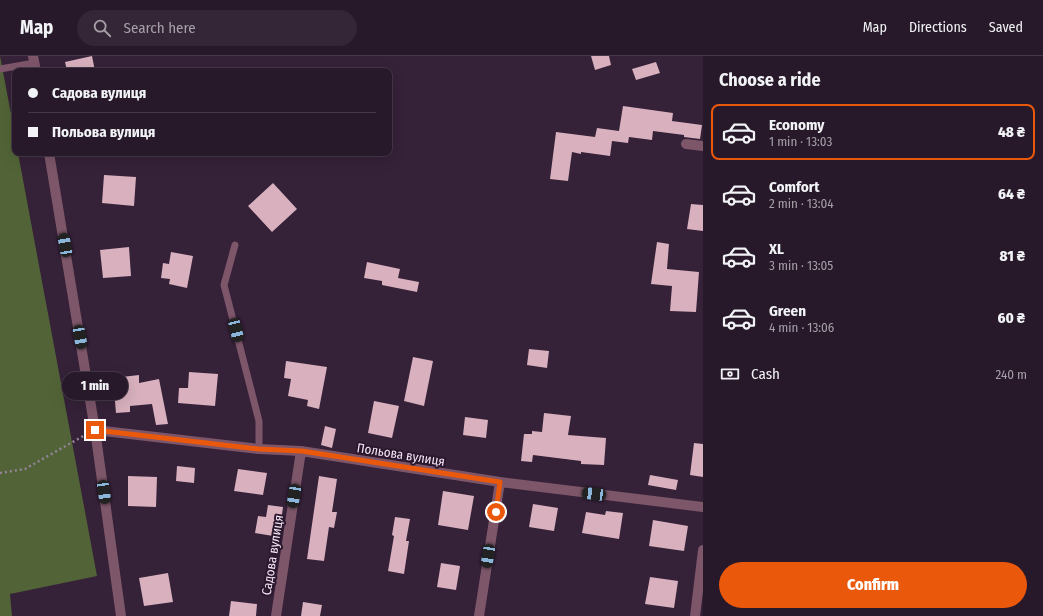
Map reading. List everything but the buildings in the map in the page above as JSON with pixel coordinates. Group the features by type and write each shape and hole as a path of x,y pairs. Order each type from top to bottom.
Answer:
{"street":[{"path":"686,144 703,146"},
{"path":"49,156 95,430 121,616"},
{"name":"Польова вулиця","path":"95,430 259,449 302,451 500,482 703,507"},
{"name":"Садова вулиця","path":"276,616 302,451"},
{"path":"479,616 500,482"},
{"path":"695,616 703,550"}],"lane":[{"path":"0,69 35,63"},
{"path":"234,244 224,285 259,421 259,449"}],"path":[{"path":"0,473 25,469 95,430"}],"green space":[{"path":"0,56 12,119 12,156 19,156 97,576 10,594 12,616 0,616"}],"route":[{"path":"95,430 259,449 302,451 500,482 496,512"}]}
